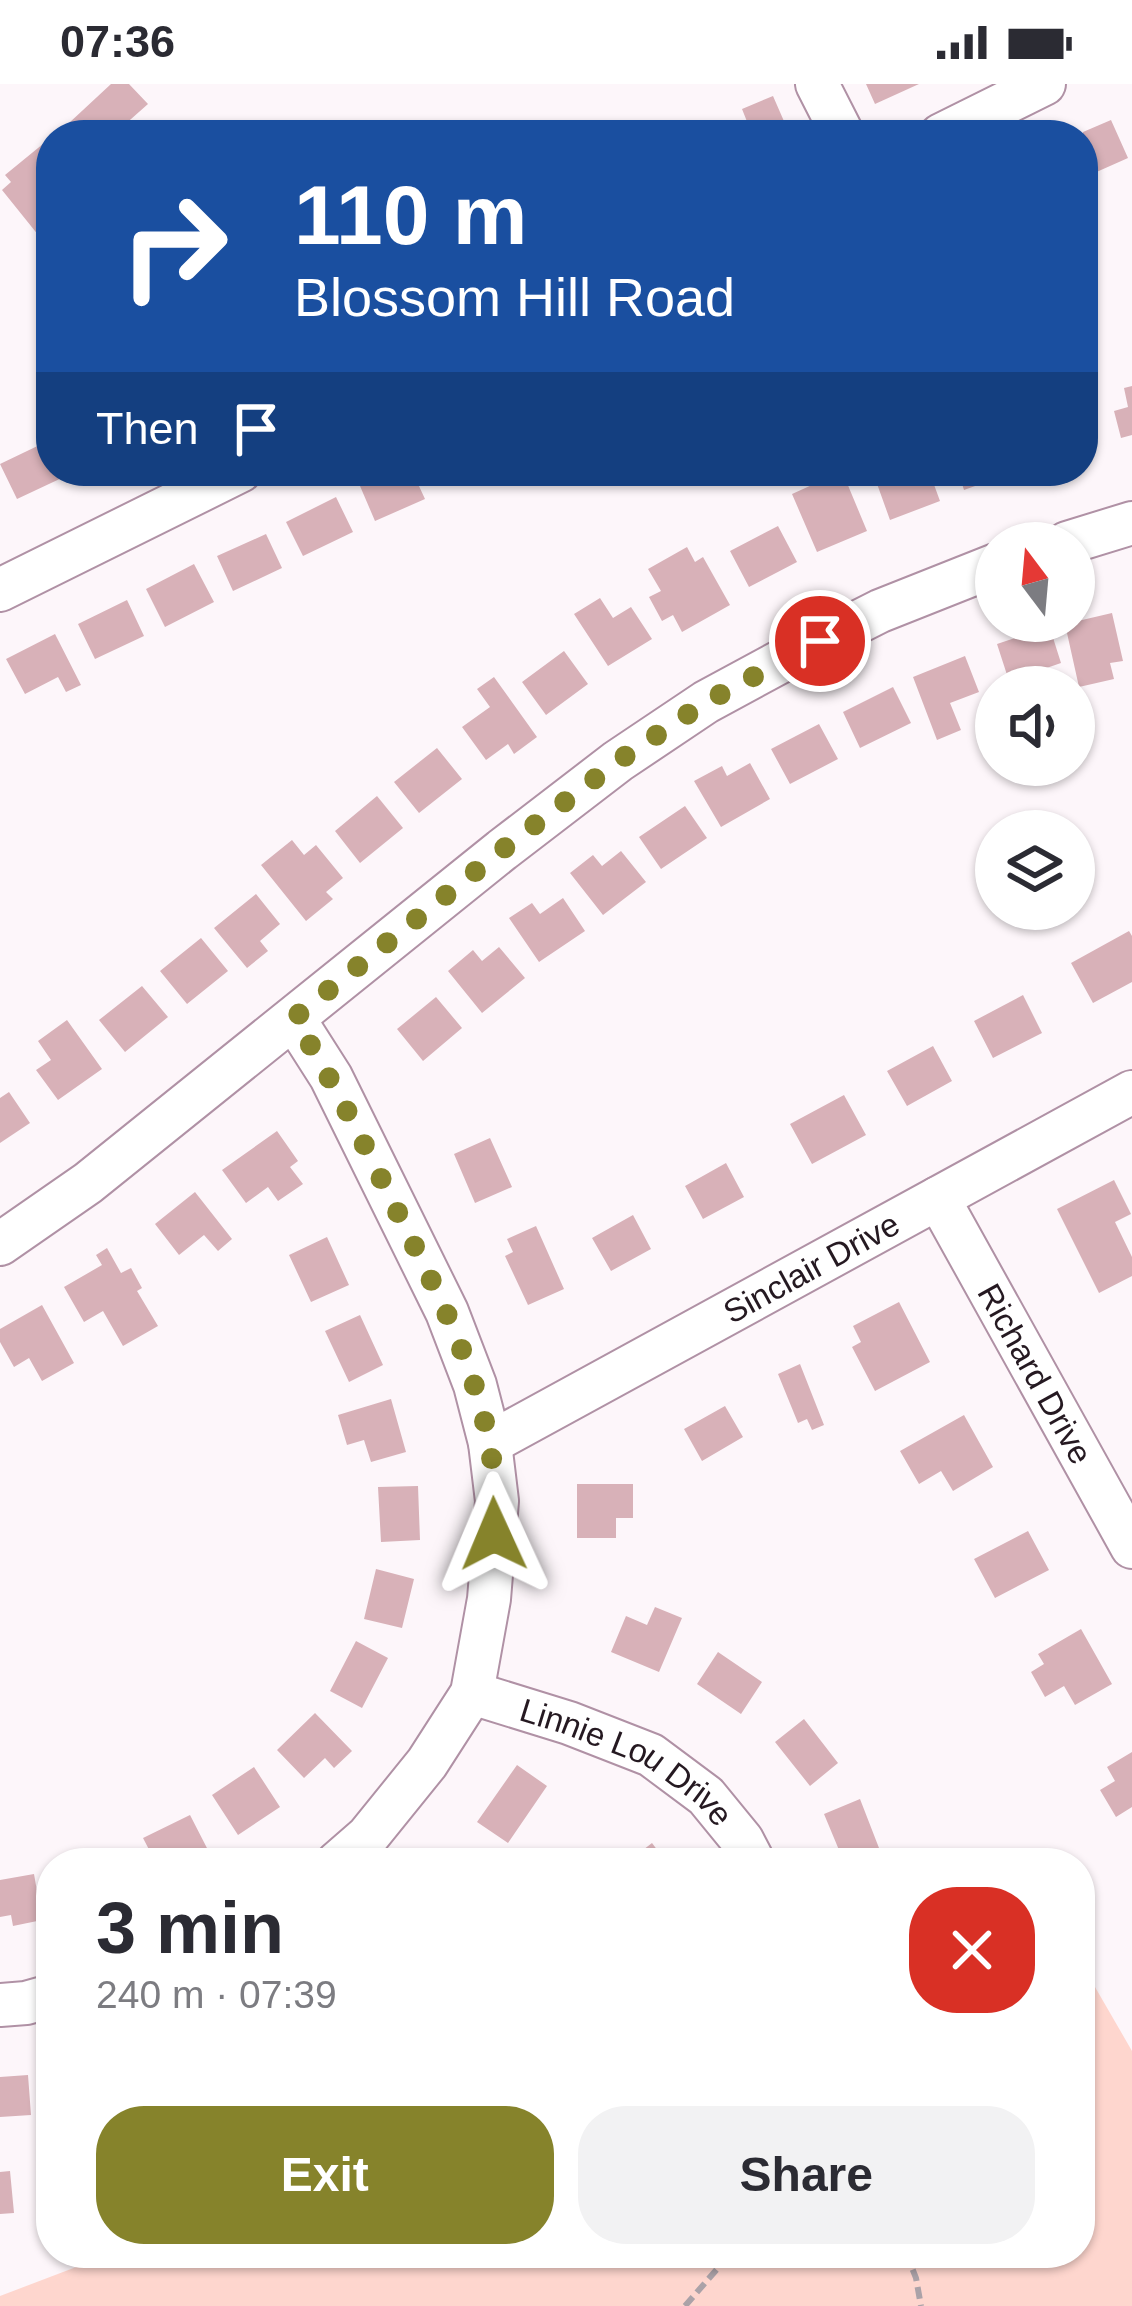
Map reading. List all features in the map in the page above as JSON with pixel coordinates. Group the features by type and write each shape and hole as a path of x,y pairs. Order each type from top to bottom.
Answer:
{"street":[{"path":"818,84 836,120"},
{"path":"971,120 1044,84"},
{"path":"0,590 210,486"},
{"path":"1095,534 1132,523"},
{"path":"0,1244 88,1184 618,761 706,702 880,611 975,573"},
{"path":"294,1018 331,1077 447,1312 475,1385 490,1443 497,1501 489,1599 472,1693 427,1763 354,1848"},
{"name":"Sinclair Drive","path":"490,1443 1132,1092"},
{"name":"Richard Drive","path":"938,1198 1132,1547"},
{"name":"Linnie Lou Drive","path":"472,1693 650,1755 706,1796 746,1848"},
{"path":"0,2005 36,2000"}],"path":[{"path":"685,2306 718,2268"},
{"path":"912,2268 921,2306"}],"shaded area":[{"path":"1095,1987 1132,2051 1132,2306 0,2306 0,2296 74,2268 1095,2268"}],"building":[{"path":"111,84 129,84 148,104 130,120 72,120"},
{"path":"866,84 919,84 875,104"},
{"path":"773,96 783,120 746,120 742,109"},
{"path":"1111,120 1128,158 1098,171 1098,126"},
{"path":"36,150 36,232 2,190 11,182 5,175"},
{"path":"1132,386 1132,435 1121,438 1114,411 1128,407 1124,388"},
{"path":"36,447 36,486 45,486 17,499 0,464"},
{"path":"360,486 419,486 425,499 375,521"},
{"path":"810,486 848,486 867,531 817,552 792,494"},
{"path":"878,486 934,486 940,501 890,520"},
{"path":"336,497 353,532 303,556 286,522"},
{"path":"778,526 797,562 749,587 730,551"},
{"path":"266,534 282,568 233,591 217,556"},
{"path":"687,547 695,562 703,557 730,605 682,632 673,615 662,621 649,597 661,591 648,569"},
{"path":"194,564 214,602 165,627 146,589"},
{"path":"600,598 613,618 631,607 652,639 608,666 574,614"},
{"path":"127,600 144,636 95,659 78,624"},
{"path":"1112,613 1123,661 1110,663 1114,679 1095,683 1095,666 1074,666 1069,642 1095,642 1095,617"},
{"path":"55,634 81,685 66,692 58,677 25,694 6,659"},
{"path":"1054,642 1061,663 1004,666 997,644"},
{"path":"564,651 588,684 546,715 522,682"},
{"path":"965,656 975,694 950,703 961,730 937,740 913,677"},
{"path":"494,677 537,737 514,754 508,744 486,760 462,727 490,707 477,689"},
{"path":"893,687 911,723 860,748 843,712"},
{"path":"819,724 838,759 790,784 771,749"},
{"path":"437,748 462,779 419,813 394,782"},
{"path":"750,763 770,799 721,827 694,781 722,766 727,776"},
{"path":"377,796 403,828 360,863 335,831"},
{"path":"685,806 707,838 661,869 639,837"},
{"path":"292,840 304,855 316,845 343,878 326,892 333,899 306,921 261,865"},
{"path":"621,851 646,882 603,915 570,873 593,855 602,866"},
{"path":"256,894 280,924 260,941 268,951 247,968 214,928"},
{"path":"563,898 585,931 539,962 509,918 532,903 540,914"},
{"path":"1129,931 1132,982 1093,1003 1071,963"},
{"path":"201,938 228,971 187,1004 160,971"},
{"path":"499,947 525,978 482,1013 448,971 473,950 482,961"},
{"path":"142,986 168,1017 125,1052 99,1020"},
{"path":"1023,995 1042,1033 993,1058 974,1021"},
{"path":"436,997 462,1028 423,1061 397,1029"},
{"path":"67,1020 102,1069 58,1100 36,1070 51,1060 38,1041"},
{"path":"933,1046 952,1081 907,1106 887,1071"},
{"path":"9,1092 30,1123 0,1143 0,1098"},
{"path":"844,1095 866,1135 812,1164 790,1124"},
{"path":"277,1131 298,1161 290,1167 303,1184 278,1201 268,1187 246,1203 222,1170"},
{"path":"490,1138 512,1187 475,1203 454,1154"},
{"path":"726,1163 744,1197 703,1219 685,1186"},
{"path":"1114,1180 1131,1214 1115,1222 1132,1257 1132,1276 1099,1293 1057,1209"},
{"path":"195,1192 232,1239 218,1251 204,1235 179,1255 155,1224"},
{"path":"633,1215 651,1249 611,1271 592,1238"},
{"path":"536,1226 564,1289 528,1305 505,1256 513,1252 507,1239"},
{"path":"327,1237 349,1285 311,1302 289,1255"},
{"path":"107,1248 121,1273 131,1268 142,1288 137,1291 158,1326 123,1346 103,1311 84,1322 64,1287 102,1265 96,1255"},
{"path":"899,1302 930,1362 875,1391 852,1347 861,1342 853,1326"},
{"path":"42,1305 74,1363 42,1381 29,1358 14,1367 0,1342 0,1329"},
{"path":"360,1315 383,1365 349,1382 325,1331"},
{"path":"800,1364 824,1425 812,1430 807,1419 798,1423 778,1374"},
{"path":"391,1399 406,1452 371,1462 364,1440 347,1445 338,1415"},
{"path":"725,1406 743,1437 702,1461 684,1429"},
{"path":"964,1415 993,1467 953,1491 941,1471 919,1484 900,1451"},
{"path":"577,1484 633,1484 633,1518 616,1518 616,1538 577,1538"},
{"path":"418,1486 420,1540 381,1542 378,1487"},
{"path":"1028,1531 1049,1570 995,1598 974,1559"},
{"path":"376,1569 414,1579 402,1628 364,1619"},
{"path":"655,1607 682,1618 659,1672 611,1652 626,1616 647,1625"},
{"path":"1081,1629 1112,1684 1075,1705 1064,1686 1045,1697 1031,1672 1044,1664 1038,1654"},
{"path":"356,1641 388,1658 362,1708 330,1691"},
{"path":"718,1652 762,1682 741,1714 697,1684"},
{"path":"315,1713 352,1751 334,1768 325,1758 304,1778 277,1750"},
{"path":"804,1719 838,1763 810,1786 775,1742"},
{"path":"1132,1752 1132,1807 1116,1817 1100,1790 1115,1781 1107,1767"},
{"path":"517,1765 547,1786 508,1843 477,1822"},
{"path":"254,1767 280,1807 238,1835 212,1795"},
{"path":"860,1799 879,1848 838,1848 824,1814"},
{"path":"190,1815 207,1848 148,1848 143,1838"},
{"path":"34,1874 36,1921 13,1926 11,1915 0,1917 0,1880"},
{"path":"28,2075 31,2115 0,2117 0,2077"},
{"path":"10,2171 14,2213 0,2214 0,2172"}],"route":[{"path":"494,1534 497,1501 490,1443 475,1385 447,1312 331,1077 294,1018 618,761 706,702 820,641"}]}
